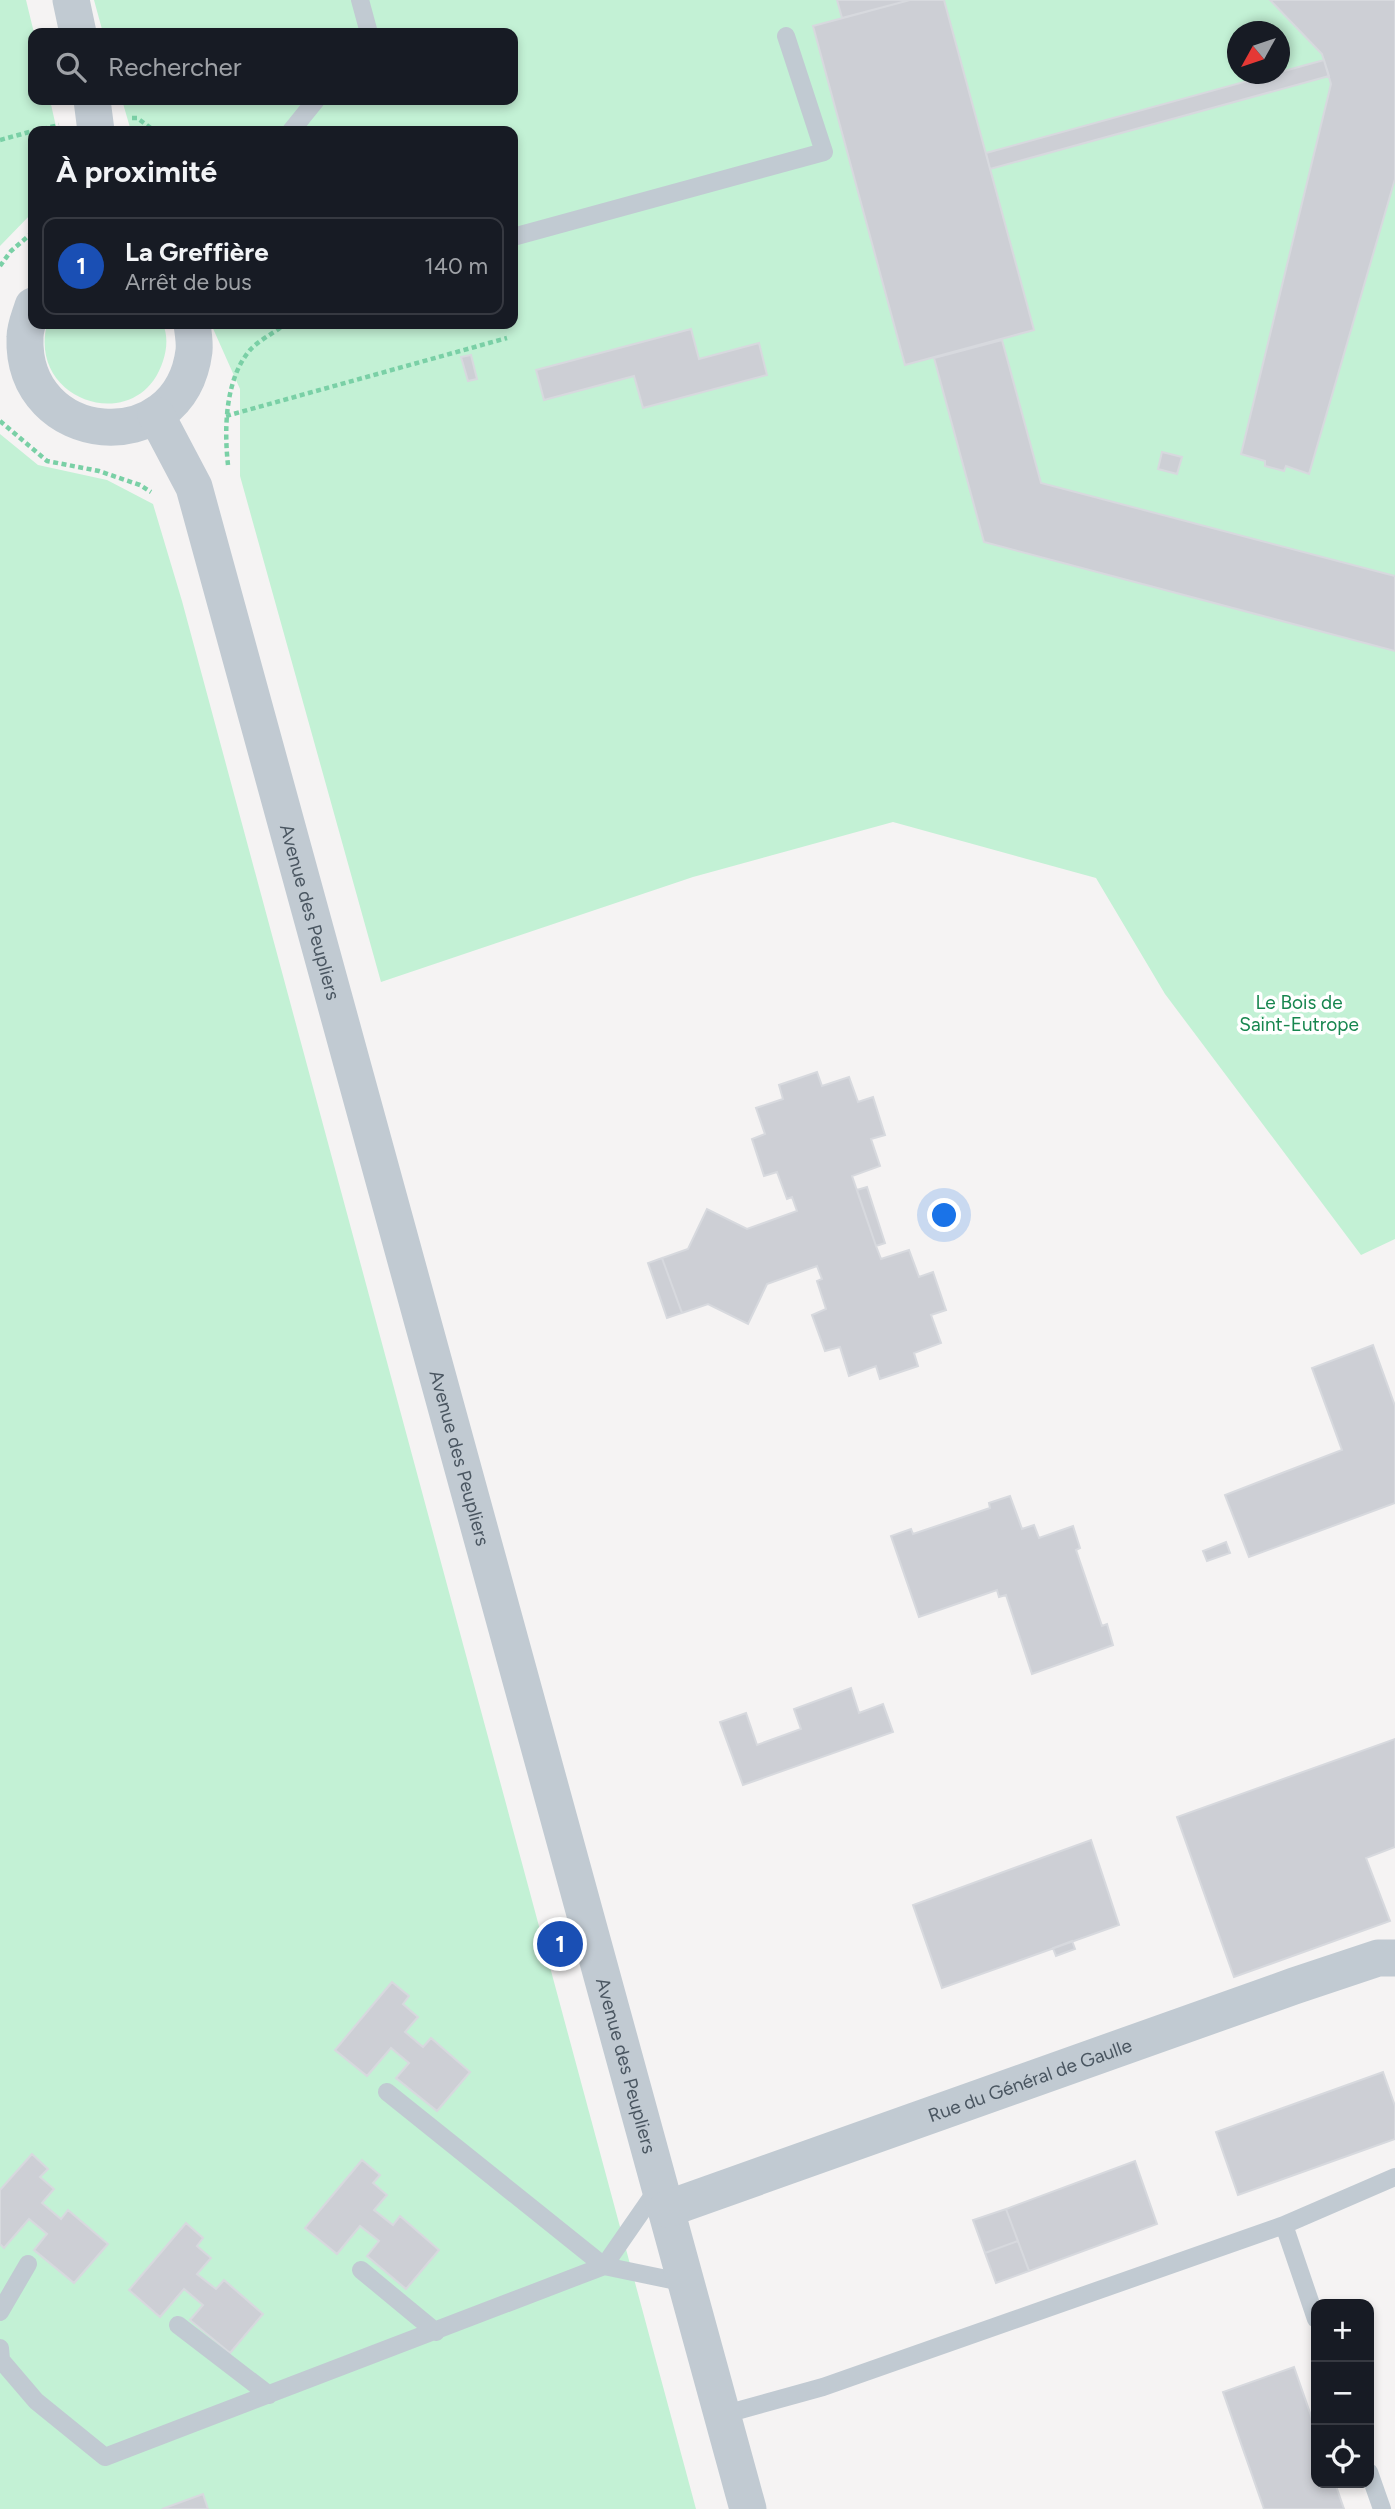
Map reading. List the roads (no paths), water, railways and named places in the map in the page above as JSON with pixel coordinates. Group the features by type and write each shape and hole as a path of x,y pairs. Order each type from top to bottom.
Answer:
{"street":[{"path":"71,0 77,28"},
{"path":"79,126 90,105"},
{"path":"28,325 25,336 28,366 39,390 57,410 80,423 106,428 132,426 156,415 176,397 189,374 194,348 192,329"},
{"name":"Avenue des Peupliers","path":"156,415 194,487 748,2509"},
{"name":"Rue du Général de Gaulle","path":"663,2197 1378,1958 1395,1958"}],"lane":[{"path":"360,0 368,28"},
{"path":"518,236 824,152 786,36"},
{"path":"295,126 312,105"},
{"path":"387,2092 604,2266 686,2283"},
{"path":"722,2415 823,2387 1284,2225 1395,2177"},
{"path":"0,2348 1,2360 36,2401 105,2457 604,2266 663,2197"},
{"path":"1284,2225 1311,2304"},
{"path":"0,2312 28,2264"},
{"path":"361,2270 436,2332"},
{"path":"178,2325 269,2395"},
{"path":"1374,2487 1381,2509"}],"place":[{"name":"La Greffière","path":"560,1944"}],"park label":[{"name":"Le Bois de Saint-Eutrope","path":"1299,1013"}]}
